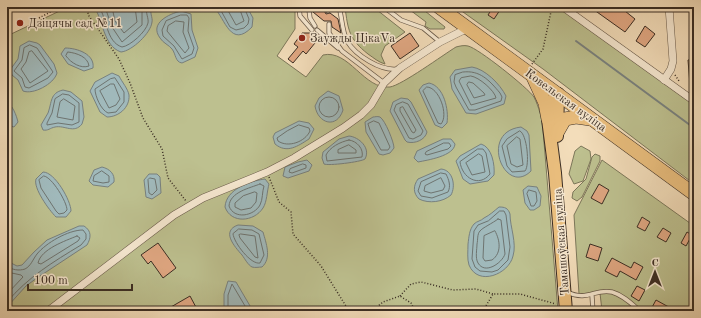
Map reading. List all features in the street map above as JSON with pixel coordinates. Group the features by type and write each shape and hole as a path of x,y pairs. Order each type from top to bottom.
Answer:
{"highway":[{"name":"Ковельская вуліца","path":"439,7 468,28 533,70 558,94 694,194"},
{"path":"533,70 545,102 548,120"},
{"path":"557,133 565,119 576,117 593,120"}],"main road":[{"name":"Тамашоўская вуліца","path":"558,94 549,105 548,120 556,173 565,309"},
{"name":"Тамашоўская вуліца","path":"556,173 558,94"}],"street":[{"path":"563,7 694,101"},
{"path":"664,80 671,69 673,61 670,7"},
{"path":"48,311 174,215 203,198 267,172 321,142 361,115 371,105 384,82 400,68 440,42 468,28"}],"lane":[{"path":"299,7 300,16 342,51 384,82"},
{"path":"339,7 347,41 359,53 376,66 391,70 400,68"},
{"path":"384,7 401,20 423,28 440,42"},
{"path":"309,10 310,18 316,30"},
{"path":"328,24 328,33 342,51"},
{"path":"564,291 579,296 592,296 601,292 614,293 640,311"},
{"path":"592,296 593,311"}],"path":[{"path":"39,18 60,7"},
{"path":"86,7 89,16 119,59 130,82 143,118 162,149 168,178 180,191 189,206"},
{"path":"533,70 544,49 552,7"},
{"path":"267,172 279,202 291,212 293,234 321,266 349,311"},
{"path":"372,311 382,302 400,296 411,284 421,282 453,290 476,289 493,294 520,294 565,309"},
{"path":"483,311 493,294"},
{"path":"400,296 411,303 415,311"}],"green space":[{"path":"68,7 295,7 295,29 277,56 306,77 323,55 332,55 349,63 364,77 372,82 381,86 390,87 404,81 456,47 468,46 473,48 492,61 530,92 539,109 543,130 558,311 7,311 7,36"},
{"path":"345,7 376,7 377,10 405,32 385,46 381,55 385,64 368,54 353,39 347,22"},
{"path":"406,7 420,7 445,27 444,29 430,29 425,26 426,22"},
{"path":"456,7 559,7 694,105 694,184 543,69"},
{"path":"581,146 590,151 591,159 583,181 574,184 569,174 575,151"},
{"path":"595,154 600,156 600,161 582,197 577,201 572,198 573,192 586,179 592,157"},
{"path":"602,160 694,226 694,311 602,311 600,293 579,294 574,215"}],"water":[{"path":"94,7 152,7 151,26 140,41 121,52 110,44"},
{"path":"214,7 247,7 253,18 252,27 245,33 239,35 234,34 229,30"},
{"path":"181,11 191,14 192,30 198,48 195,57 182,63 178,61 172,49 160,38 157,33 157,28 162,20 171,14"},
{"path":"29,41 40,45 54,64 57,73 48,85 37,90 27,92 23,91 18,80 12,75 10,70 18,59 20,46"},
{"path":"65,48 75,49 84,53 91,59 93,68 84,71 68,64 61,54"},
{"path":"472,67 477,68 487,74 496,82 506,96 504,104 476,114 466,113 452,89 450,77 455,70"},
{"path":"112,73 119,76 127,90 129,100 128,104 122,111 111,117 107,117 100,112 90,91 95,82"},
{"path":"429,83 434,85 442,94 446,105 447,123 442,128 435,125 419,90 423,85"},
{"path":"63,90 71,92 82,101 84,117 82,124 73,129 53,127 43,130 41,125 48,113 52,98 56,93"},
{"path":"328,91 339,96 343,110 337,120 332,122 328,122 320,117 315,106 319,98"},
{"path":"401,98 408,99 411,102 427,132 426,135 419,141 407,142 405,140 390,111 393,102"},
{"path":"7,101 14,111 18,122 14,127 7,125"},
{"path":"373,117 380,117 387,127 393,141 394,148 390,153 383,155 379,154 366,132 365,122"},
{"path":"299,121 309,123 314,129 309,139 288,149 279,147 275,144 273,137 275,133"},
{"path":"521,127 527,131 529,135 531,171 521,177 512,176 505,170 500,161 498,150 501,140 508,131"},
{"path":"349,136 357,138 363,144 366,151 365,159 344,163 324,164 322,158 323,152 339,139"},
{"path":"443,139 451,139 455,144 454,148 450,152 440,157 418,162 414,158 417,151"},
{"path":"481,144 490,152 494,166 494,175 488,181 470,184 463,179 456,161 460,156"},
{"path":"307,160 312,165 309,171 288,178 283,176 285,167"},
{"path":"102,167 110,171 114,177 114,182 108,187 93,185 89,181 94,170"},
{"path":"441,169 445,170 451,175 453,187 451,195 436,202 423,201 419,199 414,189 418,179"},
{"path":"43,172 48,173 62,188 71,211 66,217 56,217 39,193 36,179"},
{"path":"149,174 157,174 160,177 161,193 152,199 146,197 144,180"},
{"path":"265,179 269,184 265,203 259,213 243,219 232,216 228,212 225,207 226,201 234,191 246,184"},
{"path":"528,186 537,187 541,196 540,206 534,210 530,210 525,203 523,190"},
{"path":"499,207 506,208 510,214 514,251 513,256 506,268 500,273 486,277 473,272 468,263 470,231 475,223 488,216"},
{"path":"238,225 253,226 263,232 268,255 262,267 252,267 233,243 230,231"},
{"path":"79,226 84,226 90,232 87,245 26,286 7,307 7,261 17,266 22,265 47,240"},
{"path":"228,281 236,282 253,311 224,311 224,294"}],"building":[{"path":"310,7 322,7 326,14 330,13 338,19 341,33 332,27 331,21 324,21 313,12"},
{"path":"493,7 502,7 494,19 488,15"},
{"path":"590,7 620,7 635,19 625,32"},
{"path":"645,26 655,34 645,47 636,41"},
{"path":"302,33 314,33 315,43 306,54 303,51 293,63 288,59 298,47 294,44"},
{"path":"410,33 419,46 400,59 391,46"},
{"path":"694,59 694,85 690,85 688,60"},
{"path":"599,184 609,190 602,204 591,198"},
{"path":"642,217 650,222 645,231 637,227"},
{"path":"663,228 671,233 666,242 657,237"},
{"path":"687,232 692,235 686,246 681,243"},
{"path":"158,243 176,268 163,278 151,261 148,264 141,255"},
{"path":"590,244 602,248 598,261 586,257"},
{"path":"612,258 631,268 634,262 643,267 636,280 620,271 617,277 605,271"},
{"path":"637,286 645,290 639,301 631,296"},
{"path":"190,296 198,311 164,311"},
{"path":"656,300 676,311 650,311"}],"waterway":[{"path":"576,41 694,128"}],"place":[{"name":"Дзіцячы сад №11","path":"20,23"},
{"name":"Заужды ЦікаVа","path":"302,38"}]}
